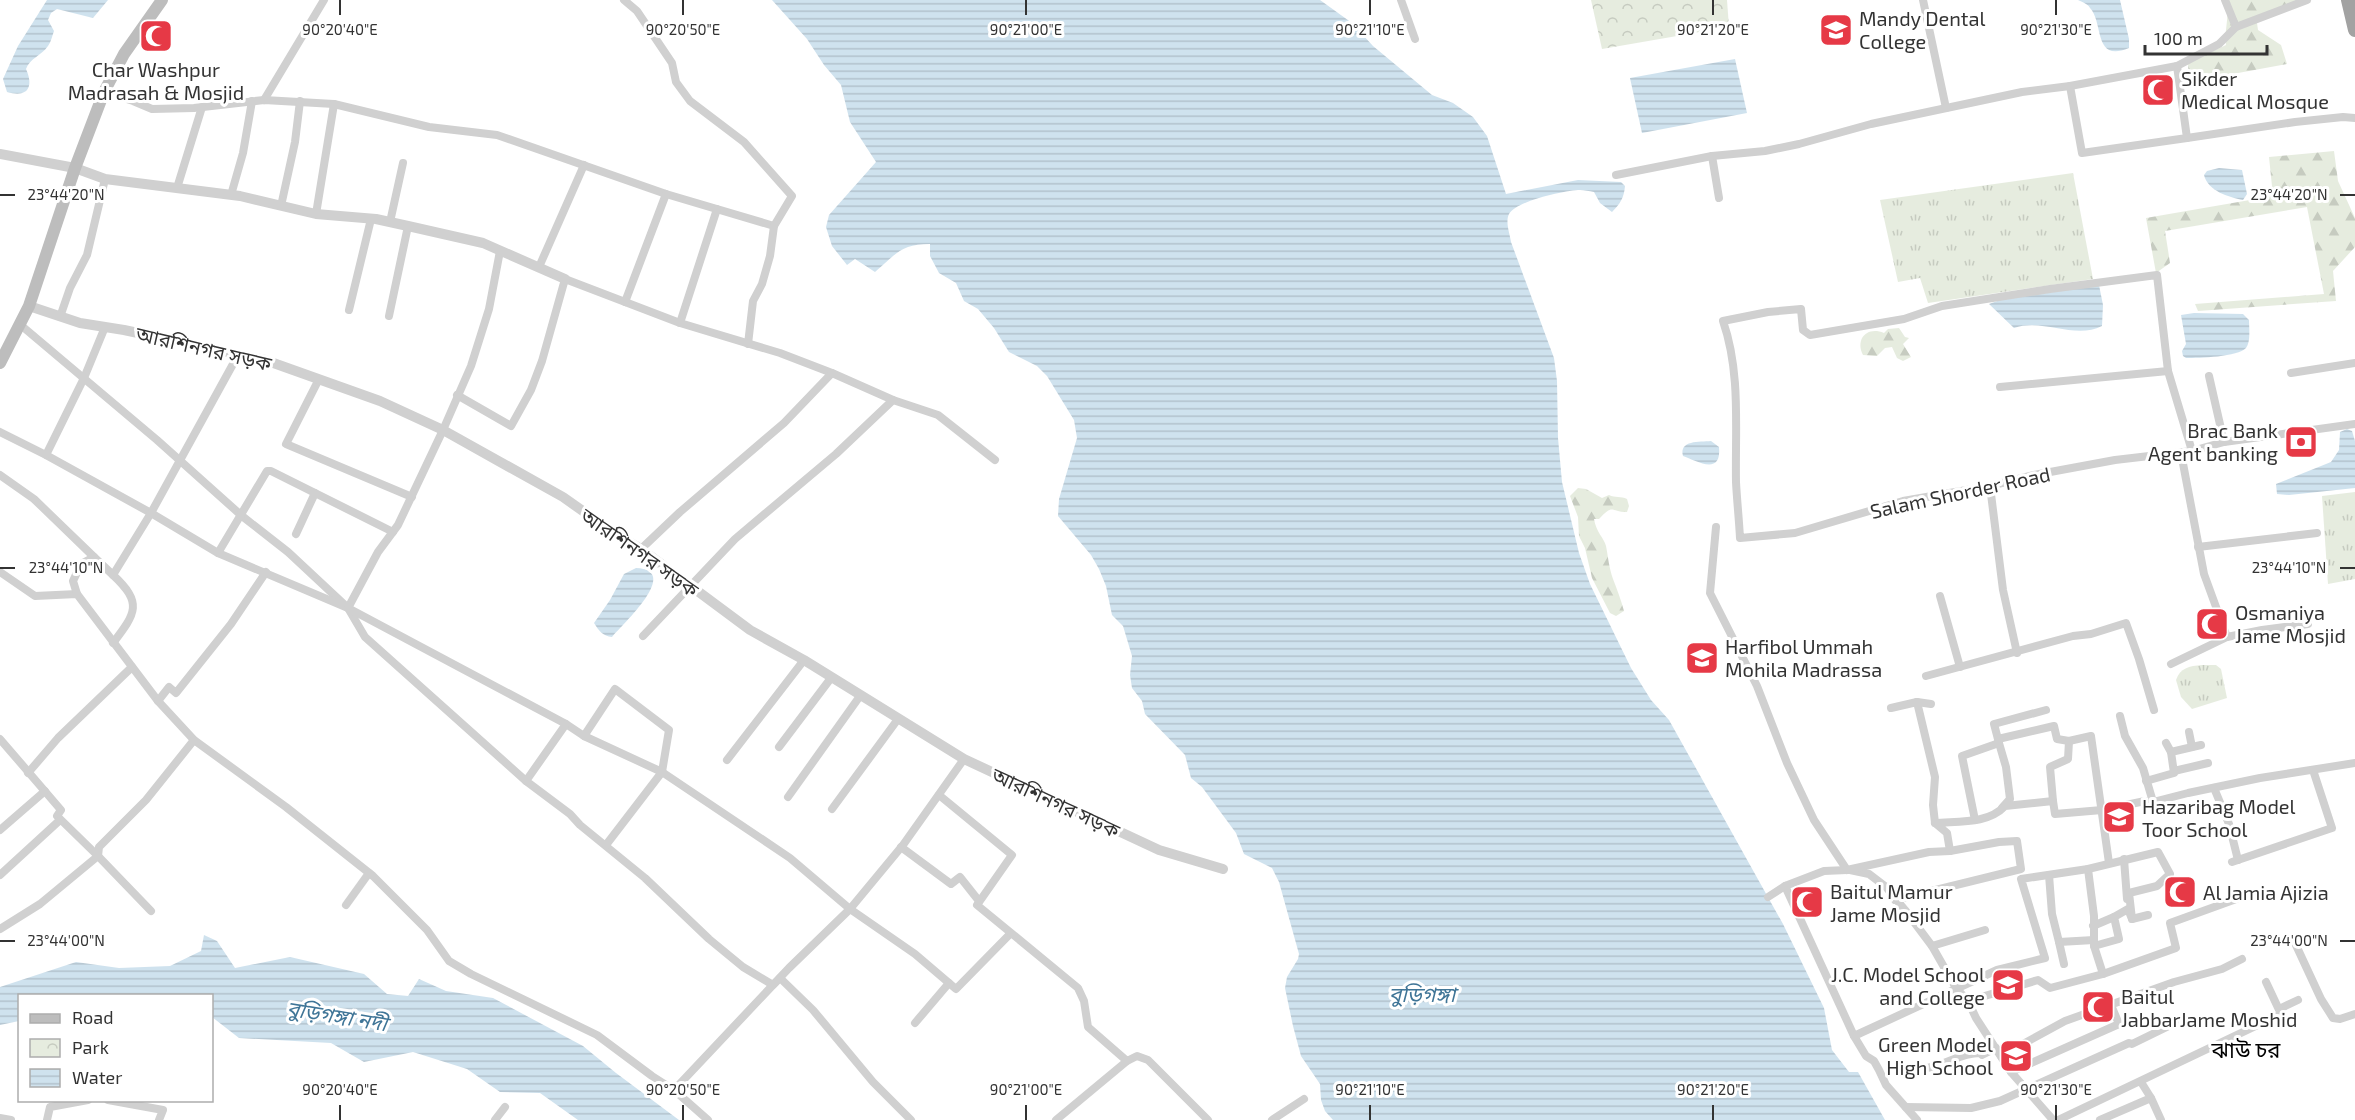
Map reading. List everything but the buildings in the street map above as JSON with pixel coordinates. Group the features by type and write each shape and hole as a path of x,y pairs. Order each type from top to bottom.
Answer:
{"highway":[{"path":"2348,0 2355,30"}],"main road":[{"path":"0,363 29,306 75,168 104,92 124,54 162,0"}],"street":[{"path":"264,100 324,0"},
{"path":"624,0 637,11 672,63 676,82 690,101 744,142 792,196 774,226 770,256 762,284 753,301 748,344"},
{"path":"1401,0 1415,39"},
{"path":"1923,0 1946,108"},
{"path":"2225,0 2236,27"},
{"path":"1616,175 1712,156 1765,151 1946,108 2177,66 2219,44 2236,27 2307,0"},
{"path":"2177,66 2187,138"},
{"path":"2070,86 2082,153 2295,122 2355,118"},
{"path":"104,92 152,109 202,107 264,100 334,104 421,125 497,135 666,194 774,226"},
{"path":"231,195 243,153 252,101"},
{"path":"281,206 295,142 300,102"},
{"path":"316,214 334,104"},
{"path":"177,188 202,107"},
{"path":"0,154 75,168 105,179 231,195 316,214 390,222 483,243 565,279 680,323 780,353 893,400 938,415 995,460"},
{"path":"1712,156 1719,198"},
{"path":"390,222 403,163"},
{"path":"539,267 584,165"},
{"path":"60,317 70,288 87,255 105,179"},
{"path":"625,302 666,194"},
{"path":"680,323 717,209"},
{"path":"349,310 370,219"},
{"path":"389,316 408,226"},
{"path":"348,608 378,552 393,532 412,497 444,430 471,366 489,309 500,251"},
{"name":"Salam Shorder Road","path":"2168,370 2157,275 1942,306 1904,319 1810,335 1803,330 1802,309 1768,312 1723,321 1727,333 1736,393 1736,484 1740,538 1795,533 1903,501 2115,460 2181,453 2224,442 2355,424"},
{"path":"457,395 511,426 531,390 542,361 565,279"},
{"name":"আরশিনগর সড়ক","path":"29,306 80,323 264,360 380,401 444,430 563,497 641,549 750,630 804,660 964,759 1159,850 1222,869"},
{"path":"23,327 242,516 288,552 348,608 365,637 526,781 570,814 645,878 743,968 773,986"},
{"path":"45,455 84,378 105,327"},
{"path":"113,575 181,461 238,355"},
{"path":"2291,373 2355,363"},
{"path":"2000,387 2168,370 2192,451"},
{"path":"641,549 680,512 784,423 832,373"},
{"path":"2209,376 2224,442"},
{"path":"319,379 286,444 412,497"},
{"path":"643,636 735,539 836,453 893,400"},
{"path":"0,432 151,513 218,553 348,608 566,724 584,736 662,772 790,858 850,909 915,954 956,989 1010,934"},
{"path":"2181,453 2204,574 2227,637"},
{"path":"218,553 267,471 393,532"},
{"path":"0,475 34,499 113,575 133,598 134,607 131,619 113,643"},
{"path":"1990,486 2003,590 2017,653"},
{"path":"296,534 315,493"},
{"path":"1716,528 1710,593 1757,686 1814,820 1847,870 1869,874 1886,887 1932,946 1956,988 1968,1001 1976,1018 2011,1072 2053,1120"},
{"path":"2198,547 2317,533"},
{"path":"94,557 81,564 74,581 77,594 158,702 194,740 286,807 369,873 427,930 449,961 482,980 597,1035 674,1090 708,1120"},
{"path":"0,572 34,596 77,594"},
{"path":"158,702 169,687 176,693 231,624 266,572"},
{"path":"1940,596 1960,667"},
{"path":"1926,676 2073,636 2091,634 2126,622 2154,710"},
{"path":"2171,664 2227,637 2308,624"},
{"path":"727,760 804,660"},
{"path":"28,772 58,738 132,667"},
{"path":"779,747 831,678"},
{"path":"584,736 614,690 669,730 662,772 606,845"},
{"path":"788,798 860,696"},
{"path":"1917,702 1935,777 1933,805 1935,823 1947,832 1950,851"},
{"path":"1891,708 1917,702 1931,704"},
{"path":"1996,815 2010,799 2006,767 1994,724 2046,710"},
{"path":"2120,716 2125,736 2143,768 2153,802"},
{"path":"832,809 898,719"},
{"path":"526,781 566,724"},
{"path":"1975,820 1962,756 1998,741 2054,726 2056,739 2068,741 2091,736 2109,863"},
{"path":"2171,752 2197,746 2189,732"},
{"path":"0,740 61,810 57,816 151,912"},
{"path":"0,929 40,904 98,856 99,847 146,800 194,740"},
{"path":"2068,741 2068,759 2050,767 2055,814 2102,810 2145,801 2153,802 2214,788 2355,763"},
{"path":"2166,743 2171,752 2174,771"},
{"path":"773,986 850,909 901,847 964,759"},
{"path":"2146,781 2208,763"},
{"path":"2214,788 2229,824 2235,861 2332,828 2313,770"},
{"path":"0,830 45,791"},
{"path":"939,795 1012,855 976,905 1078,988 1084,1001 1088,1027 1127,1061"},
{"path":"1935,823 1975,820 1996,815 2006,806 2054,801"},
{"path":"0,875 60,819"},
{"path":"1768,897 1785,886 1824,871 1847,870 1929,852 2017,841 2021,879 2045,958 1997,970 1854,1036"},
{"path":"901,847 951,884 960,877 979,901"},
{"path":"2021,879 2088,869 2158,852 2170,874 2157,886 2129,893 2132,919"},
{"path":"2124,859 2128,909 2132,919"},
{"path":"1896,900 2021,869"},
{"path":"2088,869 2094,916 2094,943 2103,974"},
{"path":"346,905 369,873"},
{"path":"2049,875 2052,914 2064,964"},
{"path":"1785,886 1854,1036 1866,1056 1874,1061 1886,1084 1914,1119"},
{"path":"1968,1001 2037,980 2050,988 2103,974 2176,948 2170,923 2239,898"},
{"path":"2093,926 2128,909"},
{"path":"2132,919 2148,915"},
{"path":"2059,942 2094,943 2119,939 2114,917"},
{"path":"1932,946 1985,930"},
{"path":"2295,943 2321,999 2333,1018 2340,1019 2355,1014"},
{"path":"2001,1056 2065,1021 2174,982 2222,969 2242,959"},
{"path":"674,1090 789,968"},
{"path":"780,978 813,1010 873,1082 911,1120"},
{"path":"2058,1120 2281,1014 2266,982"},
{"path":"915,1023 949,983"},
{"path":"2279,1010 2298,1000"},
{"path":"2011,1072 2119,1024 2111,1005"},
{"path":"1906,1107 1971,1108 2000,1101 2175,1023"},
{"path":"1926,1068 1939,1066 1968,1053 1982,1055 1996,1048"},
{"path":"1056,1120 1127,1061 1137,1056 1148,1060 1209,1120"},
{"path":"2141,1082 2161,1120"},
{"path":"2100,1120 2151,1098"},
{"path":"1272,1120 1304,1099"},
{"path":"47,1120 50,1107 82,1102"},
{"path":"114,1102 163,1110 159,1120"},
{"path":"495,1120 505,1107"},
{"path":"0,1118 11,1120"}],"green space":[{"path":"1591,0 1727,0 1729,27 1602,49"},
{"path":"2226,0 2305,0 2256,16 2258,30 2281,45 2287,64 2189,82 2188,63 2226,45"},
{"path":"2334,151 2338,181 2355,218 2355,247 2333,271 2336,301 2198,311 2195,304 2324,294 2307,207 2165,231 2170,263 2156,273 2146,218 2273,196 2269,157"},
{"path":"2073,173 2093,279 1928,303 1920,278 1898,282 1880,200"},
{"path":"1899,328 1905,337 1909,338 1903,344 1911,357 1903,361 1897,358 1892,347 1885,348 1877,356 1863,355 1861,344 1864,335 1872,331 1884,333 1888,329"},
{"path":"1578,488 1586,489 1602,498 1609,495 1627,499 1629,506 1627,512 1612,509 1599,519 1594,519 1596,528 1606,546 1612,575 1624,611 1616,616 1610,613 1592,578 1585,548 1579,536 1578,517 1570,496"},
{"path":"2355,492 2355,579 2328,584 2322,496"},
{"path":"2216,665 2221,669 2227,698 2192,709 2181,697 2176,680 2186,668"}],"water":[{"path":"47,0 108,0 93,18 57,9 51,13 48,20 54,31 51,41 26,69 29,81 27,90 20,93 7,92 3,79 18,46"},
{"name":"বুড়িগঙ্গা","path":"772,0 1320,0 1352,23 1373,46 1432,95 1453,103 1473,117 1487,136 1506,194 1578,180 1621,182 1625,186 1621,200 1612,212 1600,203 1594,192 1580,190 1553,194 1531,201 1513,209 1508,217 1511,242 1554,358 1562,482 1579,553 1590,584 1631,668 1651,700 1669,720 1783,924 1824,1008 1832,1050 1849,1072 1858,1072 1885,1120 1333,1120 1325,1111 1321,1100 1320,1084 1301,1056 1293,1026 1285,988 1287,977 1299,954 1279,882 1272,868 1244,854 1236,833 1202,787 1191,778 1185,755 1145,714 1142,701 1132,688 1130,675 1132,656 1123,626 1112,615 1106,586 1099,569 1091,555 1058,516 1059,499 1077,438 1074,420 1047,376 1037,366 1009,352 994,328 978,309 964,301 956,283 939,273 930,256 930,244 905,248 875,272 855,259 847,265 832,246 826,227 829,215 876,162 850,122 841,85 807,39"},
{"path":"2078,0 2120,0 2129,48 2118,51 2110,50 2105,46 2094,15 2088,5"},
{"path":"1735,59 1747,113 1642,133 1630,78"},
{"path":"2219,168 2242,170 2247,194 2243,200 2225,195 2206,181 2204,175 2207,171"},
{"path":"2099,285 2103,305 2102,326 2092,330 2081,331 2036,325 2014,328 1989,304 2000,300"},
{"path":"2243,314 2249,320 2248,345 2242,351 2235,353 2186,358 2182,351 2186,344 2181,315"},
{"path":"2347,429 2352,431 2355,441 2355,488 2289,495 2277,494 2276,484 2331,462 2339,450 2340,432"},
{"path":"1711,441 1719,447 1716,462 1700,463 1683,456 1684,447 1687,444"},
{"path":"636,568 649,571 653,578 652,587 637,610 612,637 606,636 594,623 624,574"},
{"name":"বুড়িগঙ্গা নদী","path":"204,935 217,941 235,968 290,957 364,974 387,994 408,996 419,979 446,991 493,998 583,1046 679,1120 578,1120 540,1093 500,1092 467,1069 413,1052 364,1062 331,1043 239,1038 213,1018 213,994 18,994 18,1021 0,1025 0,987 76,962 119,968 170,966 201,951"}],"place":[{"name":"Mandy Dental College","path":"1836,30"},
{"name":"Char Washpur Madrasah & Mosjid","path":"156,36"},
{"name":"Sikder Medical Mosque","path":"2158,90"},
{"name":"Brac Bank Agent banking","path":"2301,442"},
{"name":"Osmaniya Jame Mosjid","path":"2212,624"},
{"name":"Harfibol Ummah Mohila Madrassa","path":"1702,658"},
{"name":"Hazaribag Model Toor School","path":"2119,817"},
{"name":"Al Jamia Ajizia","path":"2180,892"},
{"name":"Baitul Mamur Jame Mosjid","path":"1807,902"},
{"name":"J.C. Model School and College","path":"2008,985"},
{"name":"Baitul JabbarJame Moshid","path":"2098,1007"},
{"name":"Green Model High School","path":"2016,1056"}],"district":[{"name":"ঝাউ চর","path":"2246,1049"}]}
